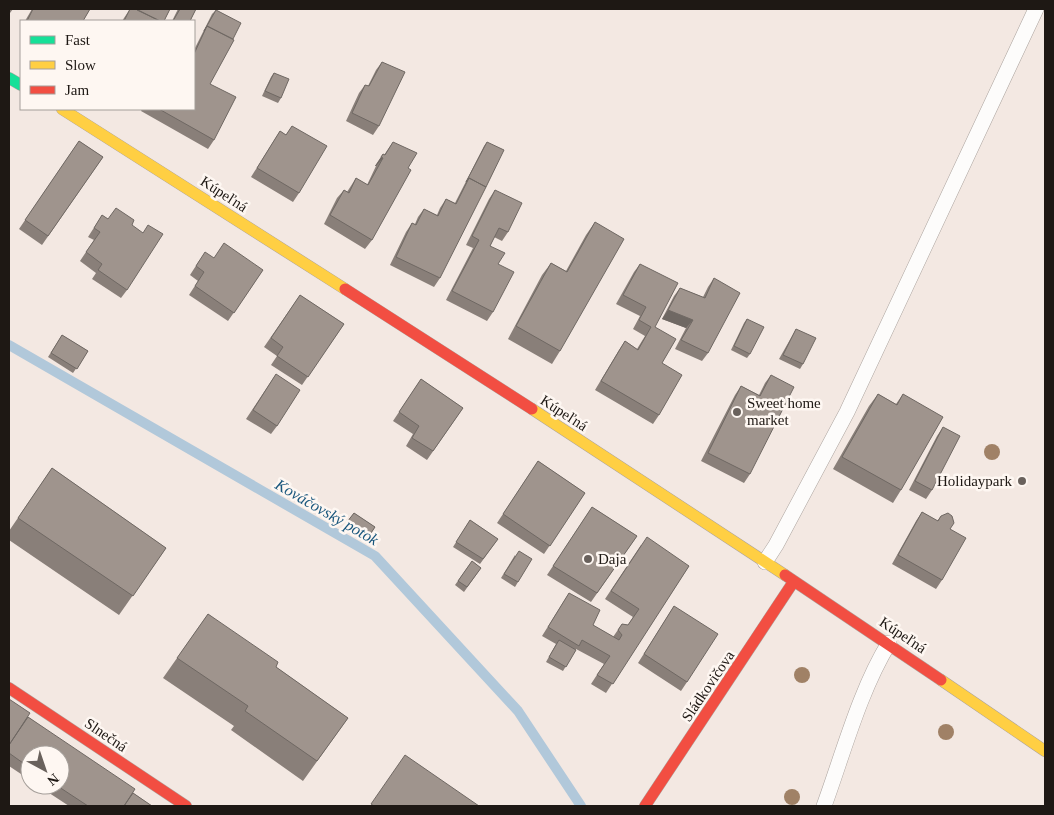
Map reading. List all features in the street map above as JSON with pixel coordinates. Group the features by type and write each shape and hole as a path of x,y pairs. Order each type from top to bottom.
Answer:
{"street":[{"path":"9,78 20,84"},
{"name":"Kúpeľná","path":"64,110 416,335 765,562 889,643 1045,751"},
{"name":"Sládkovičova","path":"646,806 794,581"},
{"name":"Slnečná","path":"9,688 186,806"}],"lane":[{"path":"765,562 847,412 1035,9"},
{"path":"824,806 864,695 878,661 889,643"}],"building":[{"path":"33,9 90,9 84,20 28,20"},
{"path":"130,9 136,9 158,20 124,20"},
{"path":"170,9 164,20 158,20 137,10"},
{"path":"180,9 196,9 190,20 174,20"},
{"path":"216,10 241,23 233,39 207,26 204,31"},
{"path":"207,26 234,40 210,84 236,97 214,140 161,110 195,110 195,52"},
{"path":"382,62 405,72 379,126 352,113 365,85 369,86"},
{"path":"274,73 289,79 281,98 265,91"},
{"path":"292,126 327,146 299,193 257,168 280,131 286,135"},
{"path":"79,141 103,157 48,236 25,220"},
{"path":"393,142 417,153 408,168 411,170 372,240 330,215 344,190 349,193 356,178 368,185 383,158 381,157 383,154 385,155"},
{"path":"487,142 504,150 486,187 469,178 466,182"},
{"path":"469,178 486,187 440,278 396,257 412,223 416,225 424,209 438,216 446,199 456,204"},
{"path":"495,190 522,203 508,232 499,228 490,246 505,253 498,264 514,272 493,312 452,291 479,240 472,236"},
{"path":"116,208 134,220 132,225 143,233 148,225 163,234 127,290 98,270 102,264 86,252 100,232 94,228 102,215 108,219"},
{"path":"595,222 624,239 560,351 516,326 551,263 567,272"},
{"path":"224,243 263,270 234,313 195,286 204,272 196,266 205,252 214,258"},
{"path":"640,264 678,283 655,327 676,339 662,363 682,375 659,415 601,381 625,341 638,350 651,327 639,320 646,307 623,295"},
{"path":"714,278 740,293 708,353 681,340 693,320 668,310 680,288 705,298"},
{"path":"300,295 344,324 308,377 277,356 283,347 271,338"},
{"path":"747,319 764,327 750,354 734,346"},
{"path":"796,329 816,338 803,364 783,355"},
{"path":"62,335 88,351 77,369 51,353"},
{"path":"276,374 300,390 277,426 253,410"},
{"path":"771,375 794,387 750,474 708,453 741,386 760,396"},
{"path":"421,379 463,408 433,451 412,438 419,426 399,412"},
{"path":"878,394 897,405 903,394 943,417 901,490 842,457"},
{"path":"943,427 960,436 932,490 915,481"},
{"path":"538,461 585,493 550,546 503,514"},
{"path":"52,468 166,548 133,596 18,518"},
{"name":"Daja","path":"592,507 637,536 597,593 553,566"},
{"path":"922,512 938,521 941,516 948,513 952,516 954,523 950,529 966,538 942,580 898,555"},
{"path":"354,513 375,527 369,536 347,522"},
{"path":"470,520 498,539 483,559 456,542"},
{"path":"647,537 689,566 613,684 597,675 610,656 582,640 579,646 548,627 569,593 600,610 593,625 619,640 622,635 618,630 622,624 628,625 639,609 611,591"},
{"path":"519,551 532,559 518,582 504,574"},
{"path":"472,561 481,568 467,587 458,581"},
{"path":"674,606 718,634 687,682 644,654"},
{"path":"208,614 278,662 276,667 348,718 317,761 245,711 248,706 177,658"},
{"path":"559,640 576,650 566,667 549,657"},
{"path":"9,699 30,713 9,745"},
{"path":"28,717 70,745 20,745 20,761 9,753 9,745"},
{"path":"70,745 135,789 124,806 88,806 70,794"},
{"path":"405,755 479,806 374,806 371,804"},
{"path":"133,793 152,806 124,806"}],"waterway":[{"name":"Kováčovský potok","path":"9,345 375,556 518,711 581,806"}],"traffic: fast":[{"path":"9,78 20,84"}],"traffic: slow":[{"path":"64,110 345,289"},
{"path":"532,409 785,575"},
{"path":"941,680 1045,751"}],"traffic: jam":[{"path":"345,289 532,409"},
{"path":"785,575 941,680"},
{"path":"645,806 794,581"},
{"path":"9,688 186,806"}],"place":[{"name":"Sweet home market","path":"737,412"},
{"name":"Holidaypark","path":"1022,481"},
{"name":"Daja","path":"588,559"}]}
